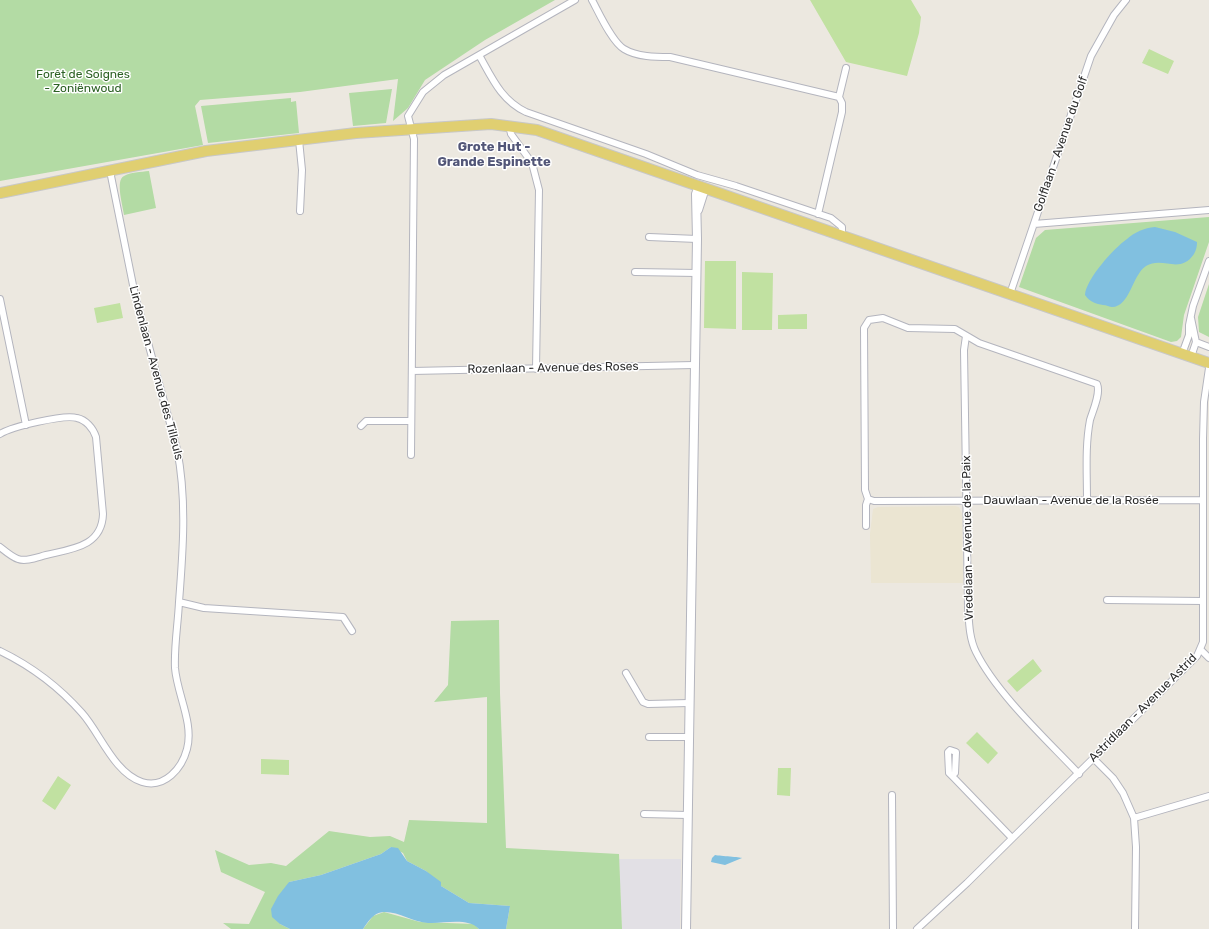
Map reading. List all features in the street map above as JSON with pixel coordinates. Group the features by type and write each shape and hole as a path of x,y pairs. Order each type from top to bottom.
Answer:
{"main road":[{"path":"0,193 206,151 411,129 491,124 510,125 537,130 1209,363"}],"street":[{"path":"411,455 414,139 408,116 423,92 444,75 575,0"},
{"path":"592,0 618,44 625,50 651,57 670,57 839,97"},
{"name":"Golflaan - Avenue du Golf","path":"1010,294 1091,56 1110,21 1126,0"},
{"path":"479,55 502,95 514,106 526,112 646,154 697,175 736,186 818,214 838,222 843,230 842,236"},
{"path":"818,214 842,112 842,103 839,97 846,68"},
{"path":"510,125 511,134 532,163 539,190 536,369"},
{"path":"299,140 302,170 300,211"},
{"name":"Lindenlaan - Avenue des Tilleuls","path":"0,651 32,669 58,689 82,713 120,767 127,774 142,782 159,782 169,777 180,767 188,747 188,735 175,669 184,510 182,472 135,295 110,170"},
{"path":"686,929 697,211 702,187"},
{"path":"1034,224 1209,210"},
{"path":"649,237 697,238"},
{"path":"1186,355 1190,318 1209,261"},
{"path":"635,272 696,273"},
{"path":"0,299 26,425"},
{"path":"866,526 866,505 868,499 865,490 865,324 868,320 883,318 908,328 956,329 979,343 1097,384 1099,390 1093,407 1087,440 1087,500"},
{"path":"1190,318 1196,342"},
{"name":"Vredelaan - Avenue de la Paix","path":"966,336 964,350 966,501 970,634 975,651 995,682 1079,774"},
{"path":"1186,355 1196,342"},
{"path":"1196,342 1209,347"},
{"name":"Rozenlaan - Avenue des Roses","path":"412,371 694,365"},
{"name":"Astridlaan - Avenue Astrid","path":"917,929 938,912 1079,774 1192,662 1200,649 1203,633 1203,415 1209,368"},
{"path":"0,434 7,430 26,425 70,417 84,421 94,431 103,514 102,526 99,532 87,544 23,560 13,557 0,547"},
{"path":"361,426 366,421 411,421"},
{"name":"Dauwlaan - Avenue de la Rosée","path":"868,499 874,501 1203,500"},
{"path":"1107,600 1203,600"},
{"path":"179,602 204,608 343,617 352,631"},
{"path":"1200,649 1209,658"},
{"path":"626,673 643,702 648,704 689,703"},
{"path":"649,737 689,737"},
{"path":"1094,759 1113,778 1123,793 1134,818 1136,839 1134,929"},
{"path":"952,776 1012,838"},
{"path":"892,795 893,929"},
{"path":"1134,818 1209,796"},
{"path":"644,814 688,815"}],"shaded area":[{"path":"878,507 959,507 962,514 963,583 871,583 870,534 873,509"},
{"path":"619,859 681,859 680,929 622,929"}],"green space":[{"name":"Forêt de Soignes - Zoniënwoud","path":"0,0 555,0 485,40 425,80 408,108 393,121 398,79 300,92 200,100 195,106 203,145 0,181"},
{"path":"810,0 911,0 921,17 919,33 907,76 846,62"},
{"path":"1149,49 1174,61 1168,74 1142,63"},
{"path":"392,89 386,123 353,126 349,93"},
{"path":"291,98 291,102 296,101 299,133 208,143 201,106"},
{"path":"149,171 156,208 124,215 120,188 121,178 136,172"},
{"path":"1209,217 1209,242 1184,315 1181,337 1177,341 1171,342 1019,287 1036,238 1045,230"},
{"path":"705,261 736,261 736,329 704,328"},
{"path":"742,272 773,273 772,330 742,330"},
{"path":"1209,284 1209,337 1199,332 1198,317"},
{"path":"120,303 123,318 97,323 94,308"},
{"path":"807,314 807,329 778,329 778,315"},
{"path":"499,620 500,693 506,848 619,854 622,929 506,929 510,906 469,903 441,886 426,871 407,861 403,853 391,847 381,854 321,875 289,882 280,924 290,929 231,929 223,923 249,924 265,892 221,872 215,850 249,865 271,863 286,866 329,831 370,837 390,836 404,842 409,820 487,823 487,697 434,702 448,685 451,621"},
{"path":"1033,659 1042,671 1017,692 1007,681"},
{"path":"977,732 998,753 988,764 966,743"},
{"path":"261,759 289,760 289,775 261,774"},
{"path":"778,768 791,768 790,796 777,795"},
{"path":"58,776 71,785 55,810 42,801"},
{"path":"384,912 420,922 474,924 479,929 363,929 373,916"}],"water":[{"path":"1155,227 1175,232 1197,242 1194,254 1189,260 1183,263 1152,263 1146,266 1137,276 1123,302 1118,306 1111,307 1091,301 1085,295 1087,288 1095,273 1108,256 1133,234 1143,229"},
{"path":"391,847 398,848 407,861 426,871 441,882 441,886 469,903 510,906 506,929 479,929 474,925 462,922 428,923 394,913 383,912 376,914 363,929 290,929 280,924 272,917 271,909 278,896 289,882 321,875 381,854"},
{"path":"715,855 742,858 725,865 711,862"}],"district":[{"name":"Grote Hut - Grande Espinette","path":"494,154"}]}
